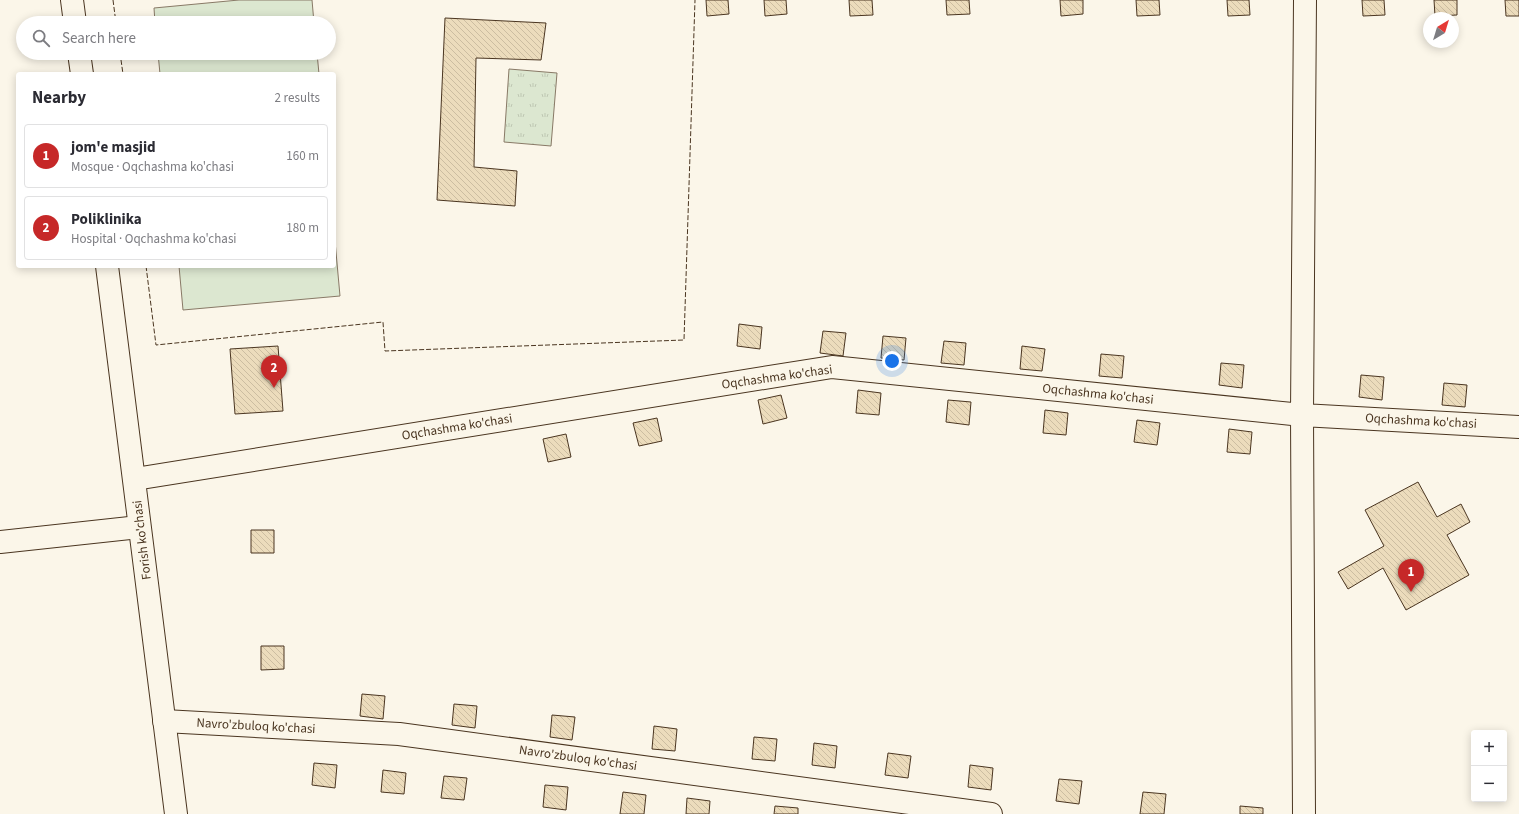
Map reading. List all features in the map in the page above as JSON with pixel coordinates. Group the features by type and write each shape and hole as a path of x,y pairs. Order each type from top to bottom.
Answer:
{"street":[{"path":"72,0 75,16"},
{"path":"1304,814 1302,415 1305,0"},
{"path":"80,60 82,72"},
{"name":"Forish ko'chasi","path":"107,268 176,814"},
{"name":"Oqchashma ko'chasi","path":"135,479 832,367 1302,415 1519,427"},
{"path":"0,542 139,527"},
{"name":"Navro'zbuloq ko'chasi","path":"164,721 399,734 991,814"}],"green space":[{"path":"239,0 312,0 313,16 155,16 154,8"},
{"path":"159,60 318,60 319,72 160,72"},
{"path":"509,69 557,73 551,146 504,142"},
{"path":"336,252 340,296 183,310 179,268 336,268"}],"building":[{"path":"706,0 728,0 729,14 707,16"},
{"path":"764,0 786,0 787,14 765,16"},
{"path":"849,0 872,0 873,15 850,16"},
{"path":"946,0 969,0 970,14 947,15"},
{"path":"1060,0 1083,0 1083,14 1061,16"},
{"path":"1136,0 1159,0 1160,15 1137,16"},
{"path":"1227,0 1249,0 1250,15 1228,16"},
{"path":"1362,0 1384,0 1385,15 1363,16"},
{"path":"1434,0 1457,0 1457,12 1435,12"},
{"path":"1505,0 1519,0 1519,16 1506,16"},
{"path":"445,18 546,23 541,60 476,58 474,167 517,171 515,206 437,200"},
{"path":"739,324 762,327 760,349 737,346"},
{"path":"823,331 846,333 843,356 820,353"},
{"path":"883,336 906,338 904,360 881,358"},
{"path":"944,341 966,343 964,365 941,363"},
{"path":"278,346 283,411 235,414 230,349"},
{"path":"1022,346 1045,349 1042,371 1020,369"},
{"path":"1101,354 1124,356 1122,378 1099,376"},
{"path":"1221,363 1244,365 1242,388 1219,385"},
{"path":"1361,375 1384,377 1382,400 1359,397"},
{"path":"1444,383 1467,385 1465,407 1442,405"},
{"path":"858,390 881,393 879,415 856,413"},
{"path":"781,395 787,418 763,424 758,400"},
{"path":"948,400 971,402 969,425 946,422"},
{"path":"1045,410 1068,413 1066,435 1043,433"},
{"path":"657,418 662,441 639,446 633,423"},
{"path":"1137,420 1160,423 1157,445 1134,442"},
{"path":"1229,429 1252,432 1250,454 1227,452"},
{"path":"566,434 571,457 548,462 543,439"},
{"path":"1418,482 1437,517 1461,504 1470,522 1447,535 1469,575 1406,610 1383,568 1348,589 1338,572 1384,546 1365,510"},
{"path":"251,530 274,530 274,553 251,553"},
{"path":"261,646 284,646 284,669 261,670"},
{"path":"362,694 385,696 383,719 360,716"},
{"path":"454,704 477,706 475,728 452,725"},
{"path":"552,715 575,717 572,740 550,737"},
{"path":"654,726 677,729 675,751 652,749"},
{"path":"754,737 777,739 775,761 752,759"},
{"path":"814,743 837,746 835,768 812,765"},
{"path":"888,753 911,756 908,778 885,775"},
{"path":"314,763 337,765 335,788 312,785"},
{"path":"970,765 993,768 991,790 968,787"},
{"path":"383,770 406,773 404,794 381,792"},
{"path":"444,776 467,778 464,800 441,798"},
{"path":"1059,779 1082,781 1079,804 1056,801"},
{"path":"545,785 568,787 566,810 543,807"},
{"path":"623,792 646,795 644,814 620,814"},
{"path":"1143,792 1166,794 1164,814 1140,814"},
{"path":"687,798 710,801 709,814 686,814"},
{"path":"775,806 798,808 798,814 774,814"},
{"path":"1240,806 1263,808 1263,814 1240,814"}],"fence":[{"path":"113,0 115,16"},
{"path":"146,268 156,345 383,322 385,351 684,340 695,0"},
{"path":"121,60 123,72"}],"place":[{"name":"Poliklinika","path":"274,388"},
{"name":"jom'e masjid","path":"1411,592"}]}
